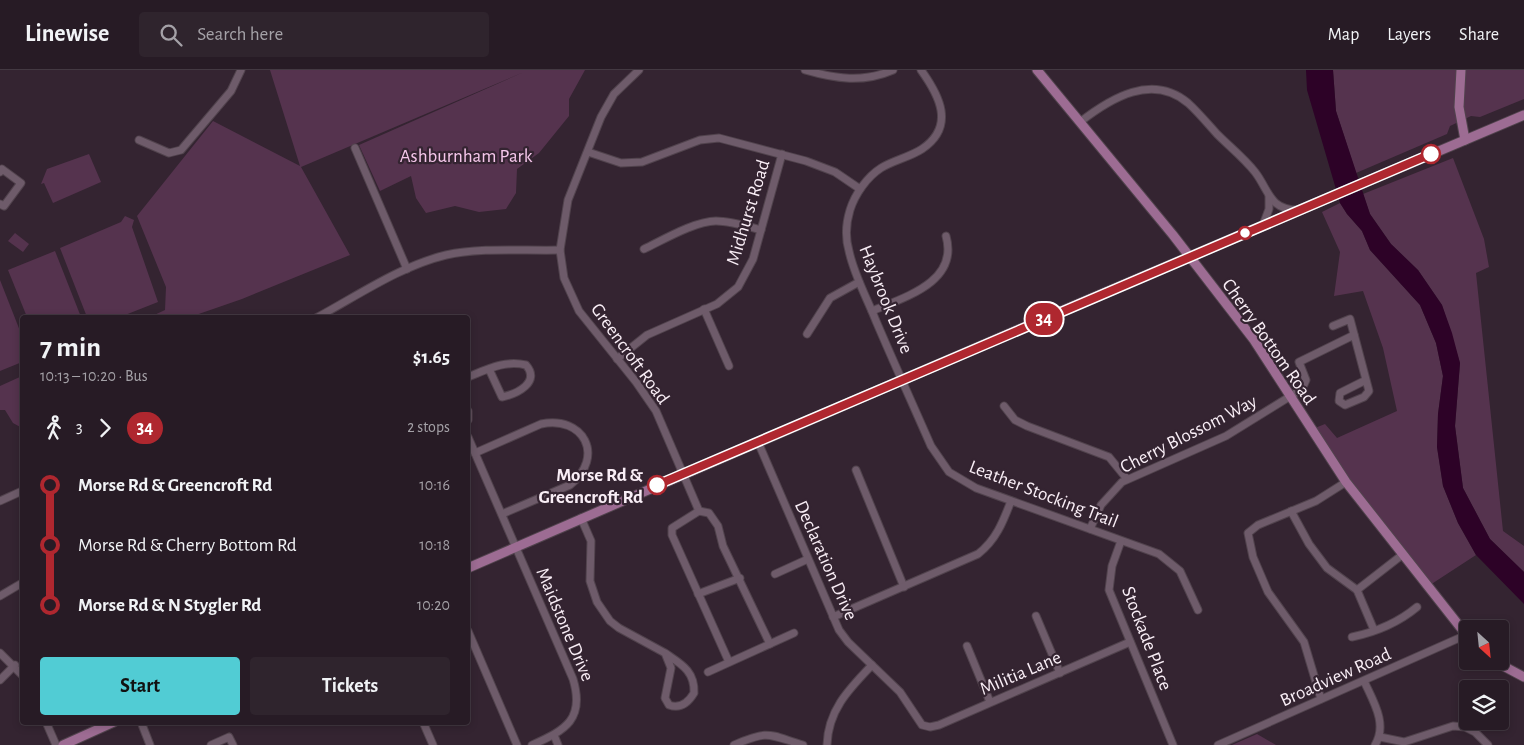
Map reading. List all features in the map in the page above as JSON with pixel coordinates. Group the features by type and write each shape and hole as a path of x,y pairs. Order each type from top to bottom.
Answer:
{"main road":[{"name":"Cherry Bottom Road","path":"1037,70 1254,340 1346,482 1459,626"},
{"path":"1461,70 1459,107 1465,140"},
{"path":"470,567 1263,225 1524,115"},
{"path":"1509,669 1524,677"},
{"path":"63,745 107,725"}],"street":[{"path":"139,140 169,153 182,150 231,91 241,70"},
{"name":"Greencroft Road","path":"639,70 622,85 608,102 568,200 560,250 564,278 579,311 656,411 699,511"},
{"path":"805,70 825,76 863,79 893,70"},
{"name":"Haybrook Drive","path":"902,380 859,282 848,250 846,234 851,208 860,189 877,171 923,148 935,135 942,116 941,104 935,90 921,70"},
{"path":"1080,122 1108,101 1131,92 1152,90 1168,93 1187,103 1241,156 1256,173 1269,196 1284,208 1298,210"},
{"path":"588,152 621,163 642,162 700,140 719,138 782,154 835,172 860,189"},
{"path":"355,148 407,270"},
{"name":"Midhurst Road","path":"617,358 647,336 716,304 738,287 753,259 782,154"},
{"path":"0,172 2,169 21,184 4,206 0,204"},
{"path":"1263,225 1269,209 1269,196"},
{"path":"644,249 699,225 714,221 735,222 761,230"},
{"path":"872,311 924,289 939,276 948,255 946,236"},
{"path":"322,315 407,270 440,257 458,253 560,250"},
{"path":"807,334 830,298 859,282"},
{"path":"704,309 729,366"},
{"path":"1332,326 1350,319 1366,380"},
{"name":"Cherry Blossom Way","path":"1090,530 1101,505 1127,479 1226,436 1290,396 1305,385 1306,380 1300,362 1354,335"},
{"path":"470,376 488,369 506,362 526,364 530,370 529,381 525,388 502,397 488,369"},
{"name":"Leather Stocking Trail","path":"902,380 931,446 949,472 976,488 1159,554 1180,571 1198,610"},
{"path":"1004,406 1015,420 1108,456 1127,479"},
{"path":"475,453 541,424 550,422 579,432 586,440 589,451 578,478 570,485 502,514"},
{"name":"Maidstone Drive","path":"470,442 574,679 578,696 575,715 561,732 532,745"},
{"name":"Declaration Drive","path":"758,442 833,617 848,642 900,692 922,725"},
{"path":"856,470 904,586"},
{"path":"1321,699 1304,642 1268,592 1253,557 1248,533 1258,524 1316,501 1346,482"},
{"path":"0,499 20,492"},
{"path":"833,617 978,554 988,546 1002,525 1011,501"},
{"path":"729,662 671,531 676,525 699,511 710,513 718,526 724,546 770,644"},
{"path":"1291,512 1309,544 1327,568 1357,590 1374,630"},
{"path":"582,518 591,541 590,581 597,602 610,621 619,628 665,653 686,666 693,682 694,693 687,702 678,706 669,705 665,698 671,668 665,653"},
{"name":"Stockade Place","path":"1121,541 1112,566 1109,590 1173,745"},
{"path":"1357,590 1402,555"},
{"path":"776,574 808,559"},
{"path":"698,594 740,578"},
{"path":"0,596 20,585"},
{"path":"1352,637 1401,619 1418,607"},
{"path":"1036,616 1060,673"},
{"path":"708,672 794,633"},
{"path":"470,636 517,745"},
{"name":"Broadview Road","path":"1218,745 1459,639"},
{"name":"Militia Lane","path":"922,725 930,727 939,725 1130,642"},
{"path":"967,646 990,702"},
{"path":"0,653 15,665 20,672"},
{"path":"0,680 15,665"},
{"path":"827,745 831,716 842,696 872,665"},
{"path":"1364,681 1381,722 1380,738 1374,745"},
{"path":"47,725 56,745"},
{"path":"141,725 150,745"},
{"path":"424,725 433,745"},
{"path":"1380,738 1404,742 1453,726 1465,727 1475,732 1488,745"},
{"path":"734,745 751,738 771,734 803,745"},
{"path":"554,735 558,745"},
{"path":"211,745 229,737 233,745"}],"green space":[{"name":"Ashburnham Park","path":"270,70 585,70 569,99 569,116 539,153 517,169 516,193 506,209 479,212 455,206 426,213 416,198 411,176 380,191 359,145 524,72 301,167 350,255 242,299 196,315 154,315 165,310 166,287 137,216 213,121 300,166"},
{"path":"1333,70 1524,70 1524,99 1480,117 1471,116 1450,126 1447,134 1356,173 1336,111"},
{"path":"89,154 101,182 53,203 44,183 41,184 47,169"},
{"path":"1453,158 1484,239 1489,267 1476,273 1503,531 1524,546 1524,572 1490,539 1463,488 1455,426 1460,363 1442,305 1418,270 1391,244 1370,214 1363,194"},
{"path":"1340,203 1362,231 1370,250 1420,305 1436,343 1443,376 1438,414 1437,447 1443,486 1458,523 1476,555 1430,585 1365,501 1315,428 1325,424 1337,438 1397,411 1383,348 1363,291 1334,296 1340,252 1322,212"},
{"path":"125,216 134,220 132,227 158,302 125,315 86,315 60,248 121,222"},
{"path":"15,233 29,244 23,252 8,241"},
{"path":"55,251 80,315 26,315 8,270"},
{"path":"0,280 20,331 20,363 0,371"},
{"path":"20,377 20,427 13,423 5,410 0,410 0,386"},
{"path":"1257,734 1276,745 1232,745"}],"shaded area":[{"path":"1306,70 1333,70 1336,111 1370,214 1391,244 1418,270 1442,305 1460,363 1455,426 1463,488 1490,539 1524,572 1524,604 1476,555 1458,523 1443,486 1437,447 1438,414 1443,376 1436,343 1420,305 1370,250 1362,231 1340,203 1307,90"}],"bus line":[{"name":"34","path":"657,485 1431,154"}],"place":[{"name":"Morse Rd & Greencroft Rd","path":"657,485"}]}
